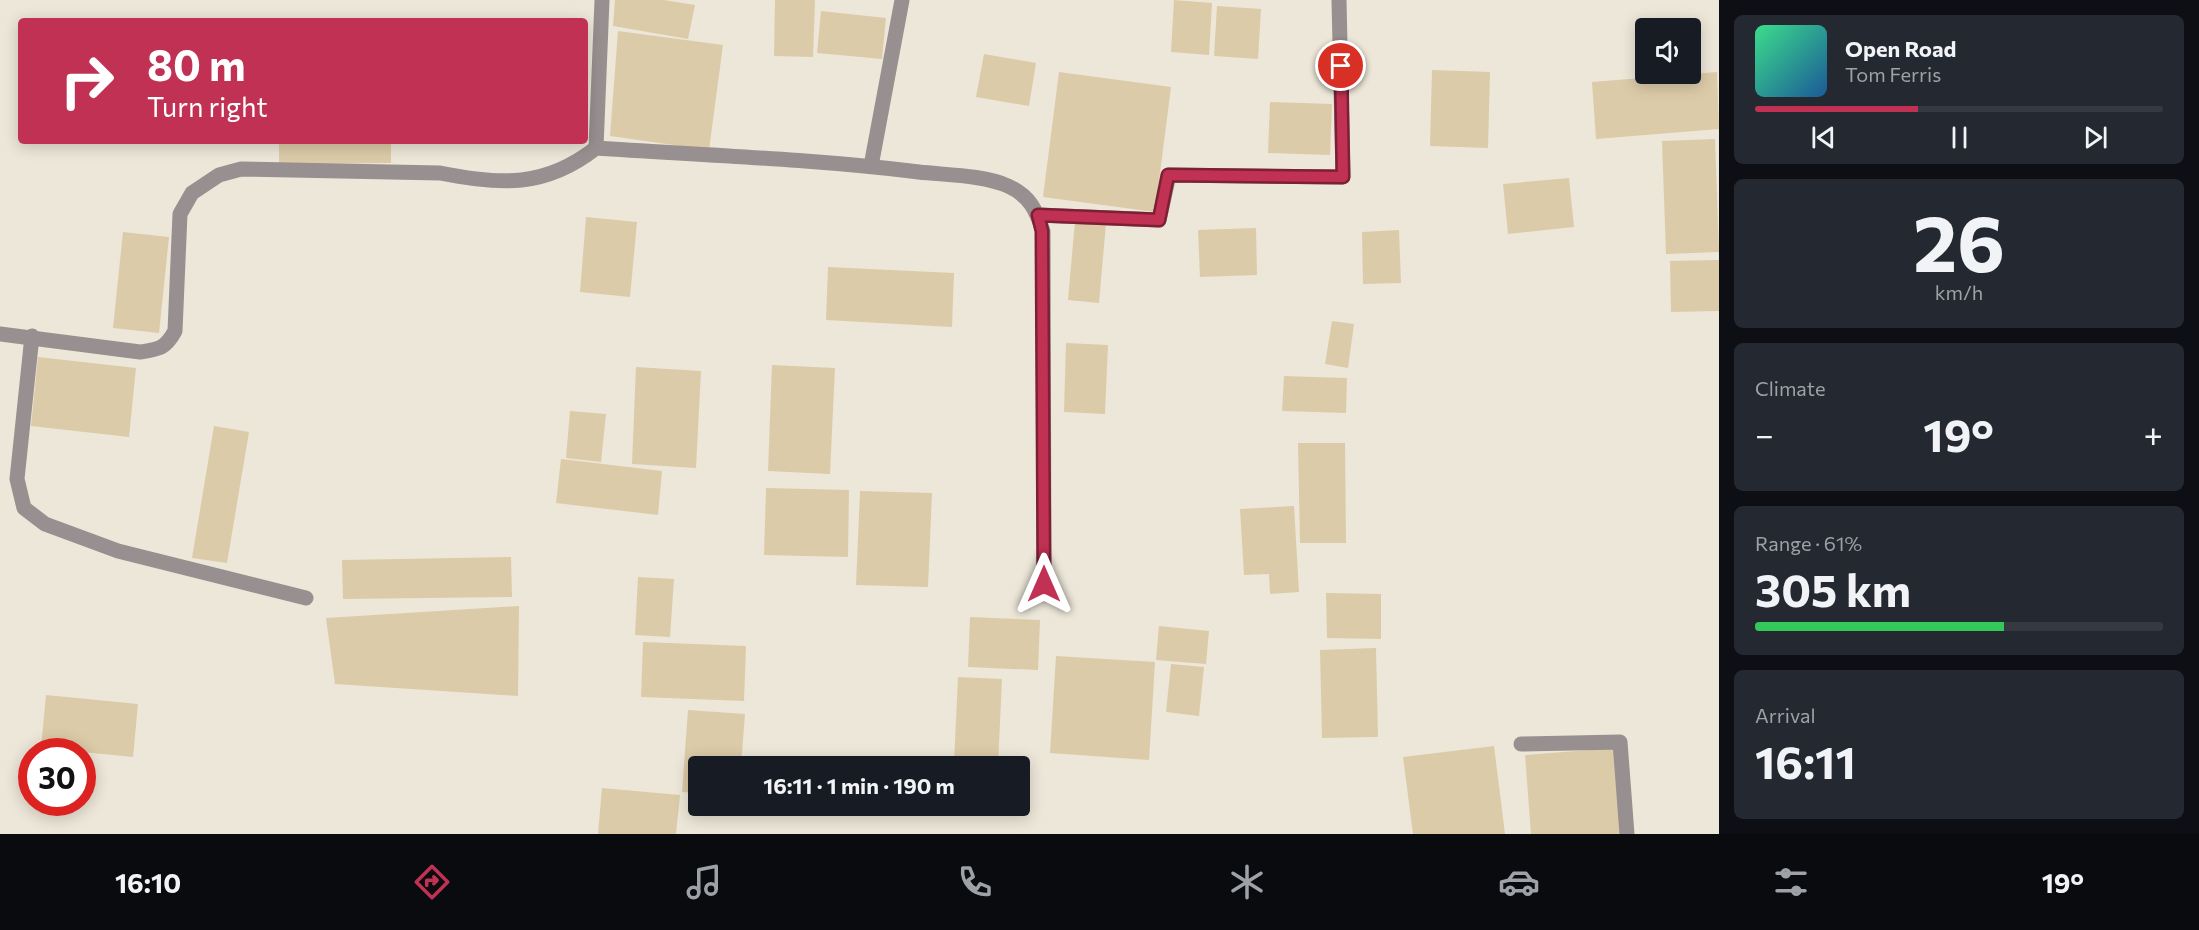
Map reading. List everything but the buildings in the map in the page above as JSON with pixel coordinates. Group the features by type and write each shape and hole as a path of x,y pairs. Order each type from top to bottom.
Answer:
{"street":[{"path":"596,148 602,0"},
{"path":"871,166 902,0"},
{"path":"1038,215 1159,220 1168,175 1343,177 1339,0"},
{"path":"0,334 32,336 140,352 158,349 168,343 175,330 180,214 192,192 219,175 241,169 440,173 470,179 517,181 553,174 577,163 596,148 871,166 983,180 1008,186 1028,198 1038,215 1042,231 1044,584"},
{"path":"32,336 17,479 24,508 45,524 118,551 306,598"},
{"path":"1521,744 1620,742 1628,834"}],"route":[{"path":"1044,584 1042,231 1038,215 1159,220 1168,175 1343,177 1341,66"}]}
